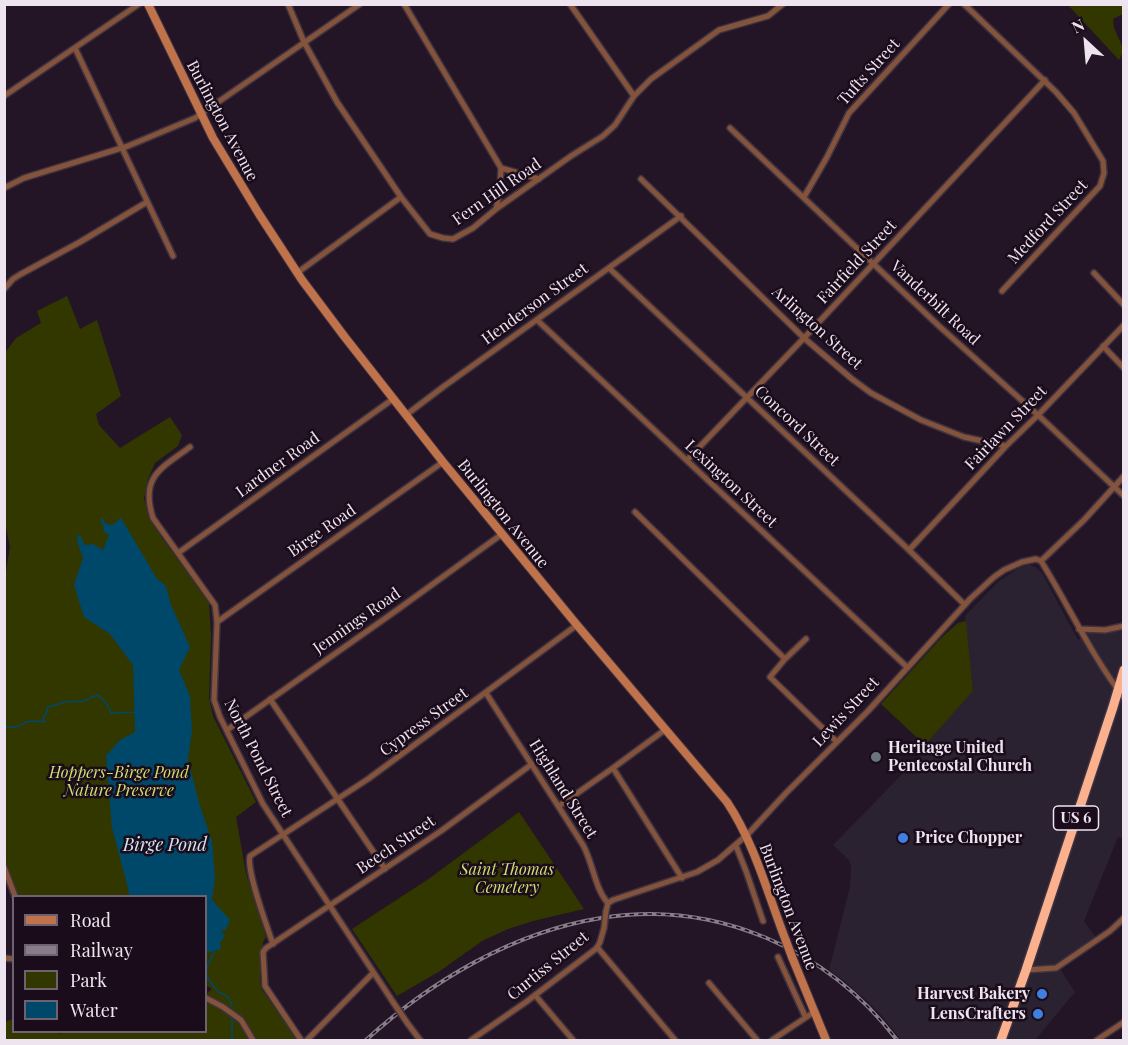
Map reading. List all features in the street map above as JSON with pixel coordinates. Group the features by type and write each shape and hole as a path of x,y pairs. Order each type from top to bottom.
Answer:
{"highway":[{"name":"US 6","path":"1004,1039 1120,694 1124,670"}],"main road":[{"name":"Burlington Avenue","path":"148,4 201,115 229,166 297,273 442,462 577,625 722,794 746,836 826,1041"}],"street":[{"path":"4,96 139,4"},
{"name":"Fern Hill Road","path":"288,4 304,42 337,102 401,197 430,234 453,239 473,228 496,209 603,136 615,125 634,96 651,79 719,30 768,16 783,4"},
{"path":"4,189 29,176 160,134 201,115 360,4"},
{"path":"404,4 501,168 496,209"},
{"path":"570,4 634,96"},
{"name":"Tufts Street","path":"804,197 849,113 949,4"},
{"name":"Medford Street","path":"964,4 1056,92 1074,113 1103,161 1104,173 1100,186 1002,291"},
{"path":"75,48 173,256"},
{"name":"Fairfield Street","path":"687,460 1045,81"},
{"name":"Vanderbilt Road","path":"730,128 939,326 1124,496"},
{"path":"501,168 539,179"},
{"name":"Arlington Street","path":"641,179 804,338 871,393 921,420 964,437 1006,446"},
{"path":"297,273 401,197"},
{"path":"4,289 21,274 147,202"},
{"name":"Henderson Street","path":"406,415 681,216"},
{"name":"Concord Street","path":"609,268 965,605"},
{"path":"1094,273 1124,305"},
{"name":"Lexington Street","path":"537,320 907,667"},
{"name":"Fairlawn Street","path":"909,550 1124,325"},
{"path":"1103,346 1124,368"},
{"name":"Lardner Road","path":"178,552 393,399"},
{"name":"North Pond Street","path":"190,447 154,475 149,490 149,505 153,518 215,605 217,622 214,700 220,717 263,804 420,1041"},
{"name":"Birge Road","path":"217,622 442,462"},
{"path":"1120,694 1079,629 1041,561 1124,476"},
{"path":"635,512 785,659"},
{"name":"Jennings Road","path":"227,730 502,534"},
{"name":"Lewis Street","path":"746,836 994,577 1022,562 1035,559 1041,561"},
{"name":"Cypress Street","path":"273,944 249,863 250,856 368,779 577,625"},
{"path":"1079,629 1105,630 1124,626"},
{"path":"806,639 770,676 837,742"},
{"name":"Highland Street","path":"486,693 587,853 603,897 608,903"},
{"path":"270,699 385,869"},
{"path":"559,806 666,729"},
{"name":"Beech Street","path":"273,944 441,831 532,764"},
{"path":"613,768 682,878"},
{"path":"608,903 708,867 746,836"},
{"name":"Burlington Avenue","path":"736,846 763,921"},
{"path":"4,867 14,895"},
{"name":"Curtiss Street","path":"471,1041 597,947 602,938 608,903"},
{"path":"1026,970 1056,968 1110,931 1124,918"},
{"path":"273,944 263,952 265,986 301,1041"},
{"path":"597,947 675,1041"},
{"name":"Burlington Avenue","path":"778,957 806,1016"},
{"path":"307,1041 373,973"},
{"path":"709,983 757,1041"},
{"path":"535,994 573,1041"},
{"path":"207,999 241,1020 253,1041"},
{"path":"772,1041 814,1012"},
{"path":"1098,1041 1124,1022"}],"shaded area":[{"path":"1029,565 1036,567 1042,573 1078,640 1089,633 1123,630 1123,838 1118,837 1084,921 1099,942 1060,969 1075,992 1035,1040 901,1040 867,1001 829,970 850,887 851,870 849,860 833,845 917,759 925,745 973,691 965,616 999,581 1021,567"}],"green space":[{"path":"1068,5 1123,5 1123,14 1113,19 1114,28 1123,48 1119,60"},
{"name":"Hoppers-Birge Pond Nature Preserve","path":"67,296 80,329 97,320 121,396 96,414 99,425 120,448 170,417 182,435 178,446 155,463 148,479 144,499 151,520 162,538 209,602 211,636 209,698 213,716 256,802 236,817 246,873 266,937 263,942 261,988 297,1040 5,1040 5,1022 12,1019 12,1033 207,1033 207,993 212,989 207,986 207,895 18,895 5,860 4,583 10,547 4,517 4,354 16,338 41,323 37,311"},
{"path":"966,621 973,691 925,745 881,704 941,638 958,623"},
{"name":"Saint Thomas Cemetery","path":"519,812 584,909 533,921 482,941 440,971 397,996 352,929 430,878"}],"water":[{"name":"Birge Pond","path":"121,518 157,579 165,585 171,605 190,647 179,670 190,696 192,731 188,759 199,803 212,841 215,878 212,900 230,920 225,931 221,932 225,935 220,943 221,949 207,953 207,895 129,895 112,828 106,756 120,740 135,732 133,665 110,634 84,617 74,585 83,558 77,534 82,538 84,545 93,544 103,550 109,535 103,531 100,519 112,525"}],"waterway":[{"path":"4,728 20,726 25,722 45,722 43,717 48,707 65,702 84,701 97,695 104,701 111,713 135,713"},
{"path":"213,951 214,954 207,970 208,978 219,992 228,997 232,1006"},
{"path":"232,1019 232,1040"}],"railway":[{"path":"366,1040 391,1018 446,979 505,947 568,925 601,918 644,914 686,916 727,924 766,938 803,956 837,980 869,1008 897,1040"}],"place":[{"name":"Heritage United Pentecostal Church","path":"876,757"},
{"name":"Price Chopper","path":"903,838"},
{"name":"Harvest Bakery","path":"1042,994"},
{"name":"LensCrafters","path":"1038,1014"}]}
